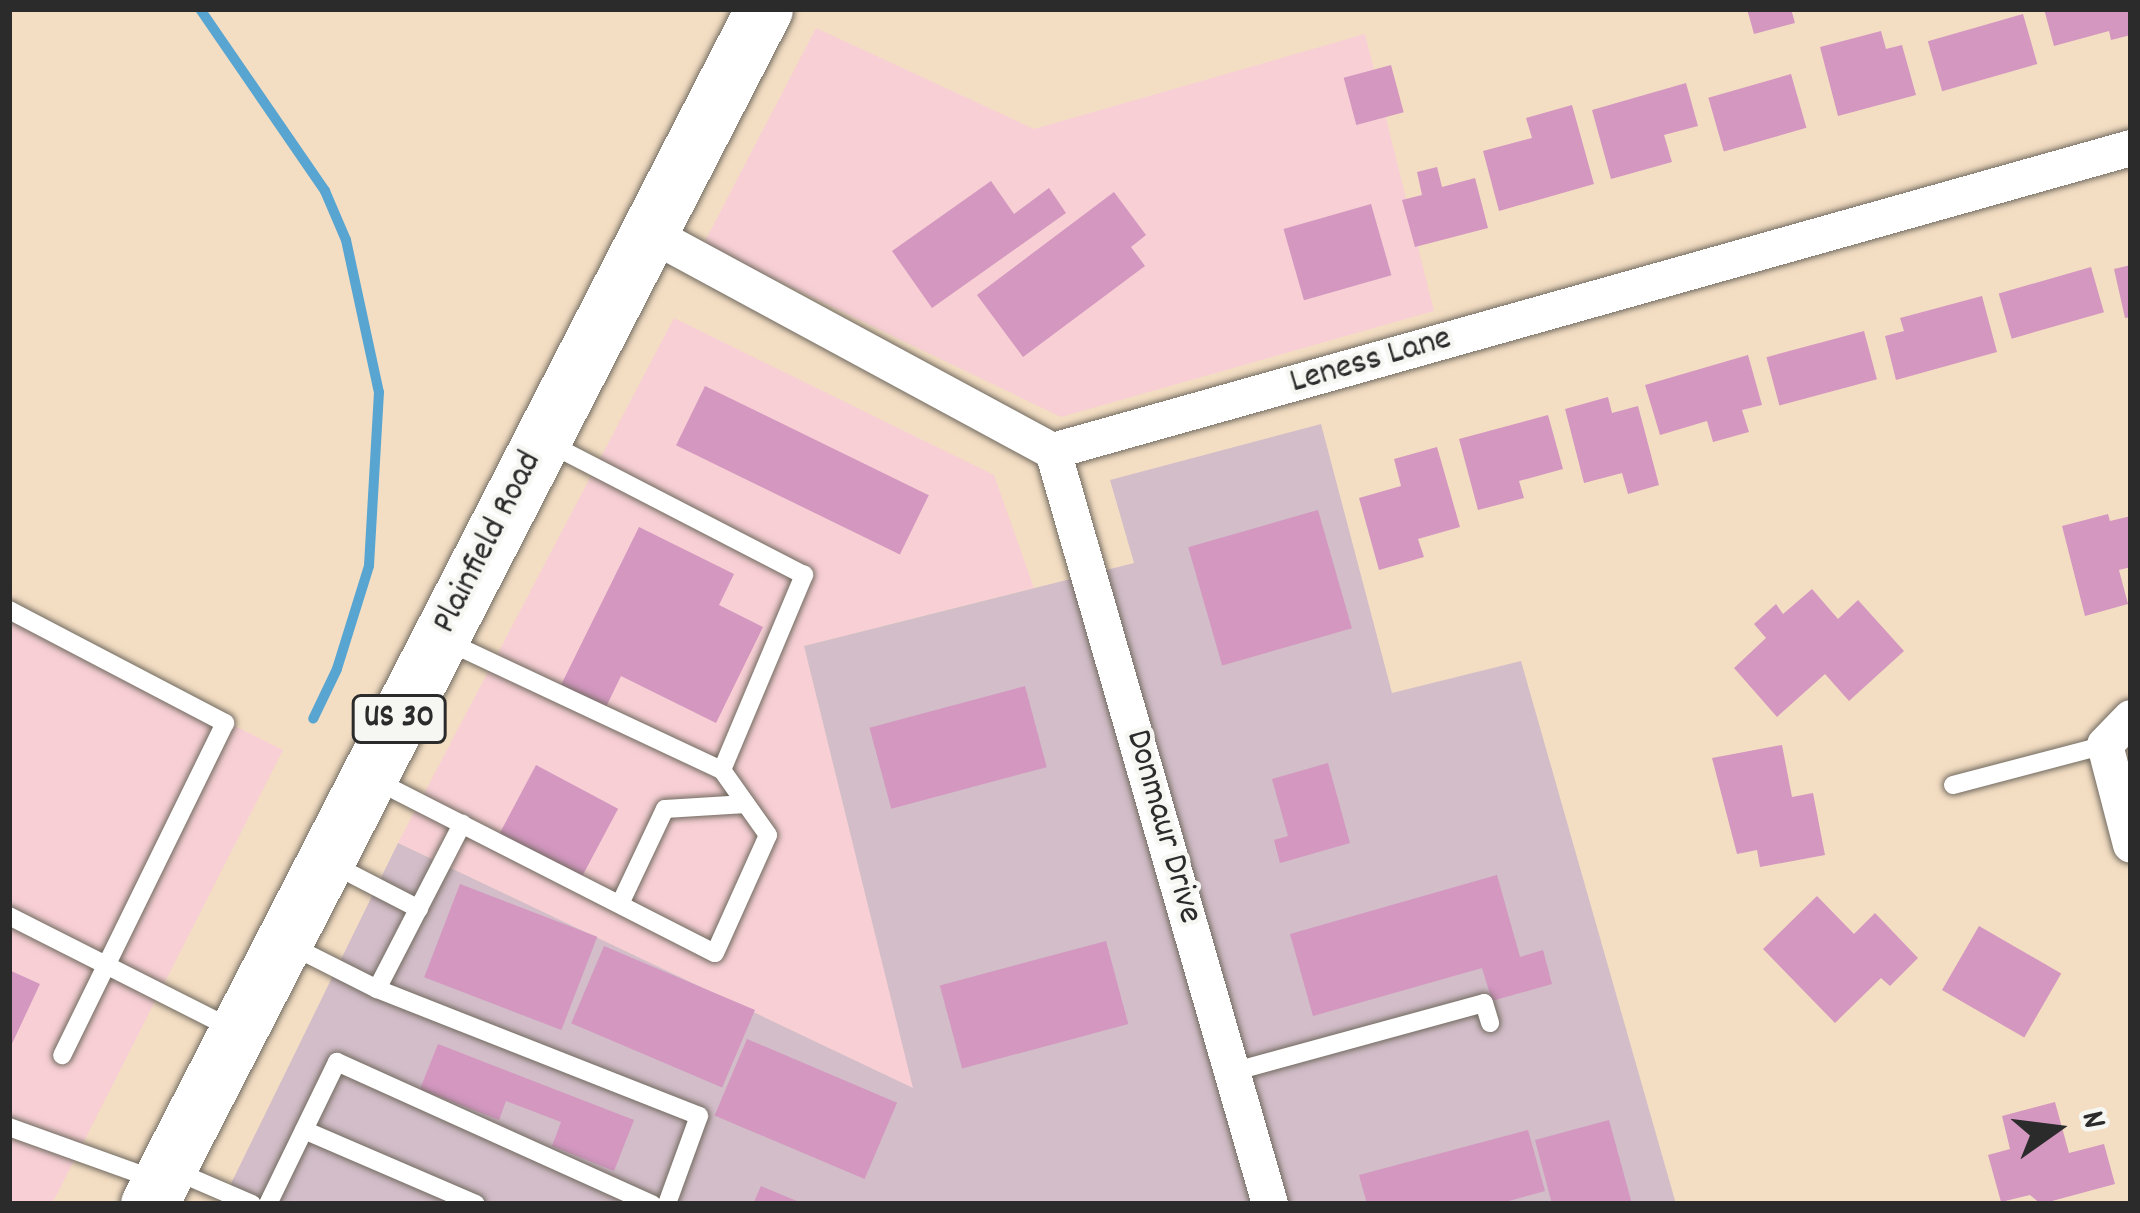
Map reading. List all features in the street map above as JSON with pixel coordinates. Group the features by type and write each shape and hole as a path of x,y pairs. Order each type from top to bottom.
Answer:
{"main road":[{"name":"Plainfield Road","path":"159,1184 764,9"}],"street":[{"name":"Leness Lane","path":"1053,451 2131,148"},
{"path":"649,233 1053,451"},
{"name":"Donmaur Drive","path":"1053,451 1270,1204"},
{"path":"2131,718 2105,745 2131,845"}],"lane":[{"path":"543,440 804,575 722,770"},
{"path":"9,610 225,723 62,1055"},
{"path":"369,776 715,953 768,836 722,770 440,638"},
{"path":"1952,785 2105,745"},
{"path":"620,904 665,809 746,803"},
{"path":"377,989 462,824"},
{"path":"325,860 419,909"},
{"path":"9,916 237,1032"},
{"path":"284,942 377,989 699,1116 667,1204"},
{"path":"1232,1072 1484,1003 1490,1022"},
{"path":"268,1204 337,1061 652,1204"},
{"path":"9,1127 159,1184 251,1204"},
{"path":"304,1130 476,1204"}],"shaded area":[{"path":"816,28 1034,129 1365,34 1434,311 1061,417 703,245"},
{"path":"674,318 994,475 1034,588 804,646 914,1089 398,843"},
{"path":"1321,424 1392,693 1521,661 1676,1204 221,1204 398,843 913,1088 804,646 1134,563 1110,480"},
{"path":"9,614 283,750 52,1204 9,1204"}],"building":[{"path":"1747,9 1791,9 1795,23 1754,34"},
{"path":"2044,9 2131,9 2131,35 2111,40 2109,31 2054,46"},
{"path":"2023,14 2037,64 1942,91 1928,41"},
{"path":"1881,31 1886,49 1902,45 1916,95 1838,116 1820,47"},
{"path":"1391,65 1404,112 1356,125 1344,78"},
{"path":"1791,74 1806,128 1724,152 1708,98"},
{"path":"1686,83 1698,126 1664,135 1672,162 1611,179 1592,110"},
{"path":"1572,105 1594,184 1499,211 1483,151 1532,138 1526,118"},
{"path":"1437,167 1442,187 1475,178 1488,228 1415,247 1402,200 1422,195 1417,172"},
{"path":"991,181 1014,214 1049,188 1066,213 932,308 892,251"},
{"path":"1114,192 1146,235 1131,247 1145,266 1023,357 977,295"},
{"path":"1371,204 1391,275 1304,300 1284,229"},
{"path":"2131,265 2131,317 2125,318 2114,269"},
{"path":"2091,267 2104,312 2012,339 1999,293"},
{"path":"1982,296 1997,352 1896,380 1885,336 1904,331 1900,318"},
{"path":"1864,331 1877,379 1779,405 1766,357"},
{"path":"1748,355 1762,405 1742,410 1749,432 1713,442 1707,421 1660,435 1645,385"},
{"path":"705,386 929,495 900,554 676,445"},
{"path":"1608,397 1612,413 1638,406 1659,485 1628,494 1622,473 1584,483 1565,409"},
{"path":"1548,415 1563,469 1519,481 1524,498 1478,510 1459,439"},
{"path":"1437,447 1460,527 1418,539 1424,557 1379,570 1359,498 1401,486 1394,459"},
{"path":"1318,510 1352,628 1222,665 1188,547"},
{"path":"2108,514 2110,521 2131,516 2131,567 2119,570 2128,604 2085,616 2062,526"},
{"path":"639,527 734,574 719,605 763,627 716,723 621,676 605,709 560,687"},
{"path":"1812,589 1838,619 1858,600 1904,651 1849,701 1825,674 1777,717 1734,668 1766,638 1754,624 1776,604 1783,614"},
{"path":"1025,686 1047,767 891,809 869,728"},
{"path":"1782,745 1792,797 1813,793 1825,855 1760,867 1757,850 1737,854 1712,758"},
{"path":"1328,763 1350,843 1280,863 1274,840 1288,836 1272,779"},
{"path":"536,765 618,809 580,881 498,837"},
{"path":"1497,875 1520,957 1543,950 1552,984 1492,1001 1482,968 1313,1016 1290,934"},
{"path":"460,884 597,937 561,1030 424,977"},
{"path":"1817,896 1854,934 1875,913 1918,958 1890,986 1881,978 1835,1023 1763,949"},
{"path":"1979,926 2061,974 2024,1038 1942,990"},
{"path":"1106,941 1128,1024 962,1069 940,986"},
{"path":"604,946 755,1010 722,1087 571,1023"},
{"path":"9,970 40,984 9,1050"},
{"path":"747,1039 897,1103 865,1179 715,1115"},
{"path":"438,1044 634,1120 614,1171 552,1146 561,1122 506,1101 499,1120 420,1089"},
{"path":"2055,1102 2069,1153 2104,1144 2115,1184 2041,1204 2030,1195 2001,1202 1988,1155 2010,1149 2002,1116"},
{"path":"1609,1120 1632,1204 1552,1204 1535,1140"},
{"path":"1528,1130 1545,1191 1498,1204 1367,1204 1359,1175"},
{"path":"761,1186 804,1204 753,1204"}],"waterway":[{"path":"200,9 325,191 346,240 379,392 369,566 337,669 313,719"}]}
